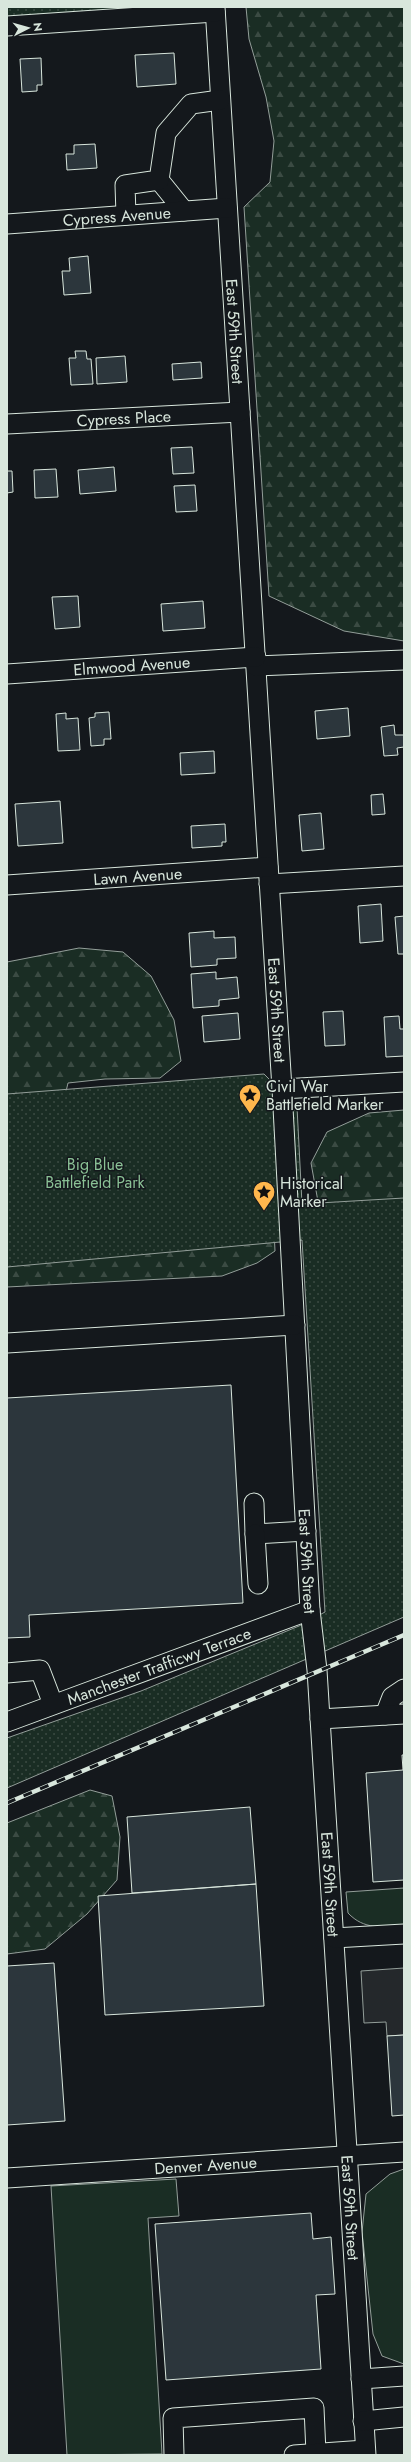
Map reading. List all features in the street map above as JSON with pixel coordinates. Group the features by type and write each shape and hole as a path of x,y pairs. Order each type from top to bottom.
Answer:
{"street":[{"path":"7,26 215,10"},
{"name":"East 59th Street","path":"215,10 282,1089 310,1610 320,1719 366,2452"},
{"path":"184,211 160,180 166,133 191,104 220,100"},
{"path":"126,215 125,186 160,180"},
{"name":"Cypress Avenue","path":"7,224 227,208"},
{"name":"Cypress Place","path":"7,424 240,412"},
{"name":"Elmwood Avenue","path":"7,674 256,662 404,660"},
{"name":"Lawn Avenue","path":"7,885 269,876 404,876"},
{"path":"282,1089 404,1082"},
{"path":"7,1343 295,1324"},
{"path":"254,1503 258,1584"},
{"path":"255,1534 306,1531"},
{"name":"Manchester Trafficwy Terrace","path":"7,1722 310,1610"},
{"path":"7,1673 40,1670 53,1704"},
{"path":"385,1715 392,1697 404,1689"},
{"path":"320,1719 404,1714"},
{"path":"334,1938 404,1934"},
{"name":"Denver Avenue","path":"7,2178 404,2152"},
{"path":"361,2379 404,2376"},
{"path":"174,2455 173,2418 314,2408 316,2453"},
{"path":"364,2421 404,2418"},
{"path":"294,2455 366,2452"}],"green space":[{"path":"7,7 172,7 7,17"},
{"path":"246,7 404,7 404,641 344,631 269,596 244,207 270,182 274,141 266,97 249,39"},
{"path":"79,948 123,952 151,976 174,1020 181,1061 160,1078 105,1079 68,1083 57,1130 271,1166 275,1251 257,1263 222,1276 7,1287 7,962"},
{"name":"Big Blue Battlefield Park","path":"264,1074 297,1107 302,1204 404,1198 404,1617 7,1788 7,1738 141,1691 299,1626 325,1612 302,1240 7,1267 7,1094"},
{"path":"404,1110 404,1338 319,1207 311,1163 327,1132 369,1113"},
{"path":"90,1790 112,1796 120,1837 117,1880 87,1914 45,1949 7,1954 7,1823"},
{"path":"404,1888 404,1926 381,1927 367,1925 360,1922 348,1913 346,1892"},
{"path":"404,2169 404,2364 382,2356 373,2334 362,2232 366,2194 390,2174"},
{"path":"176,2179 179,2216 148,2218 162,2454 67,2455 51,2186"}],"shaded area":[{"path":"404,1968 404,2035 387,2036 386,2022 364,2023 361,1971"}],"building":[{"path":"174,53 176,84 137,87 135,55"},
{"path":"41,58 42,85 37,85 37,91 22,92 20,59"},
{"path":"95,144 97,168 67,170 66,154 74,154 74,145"},
{"path":"88,256 91,293 64,295 62,271 70,271 69,258"},
{"path":"75,351 86,351 87,359 91,359 93,384 71,385 69,358 76,358"},
{"path":"125,356 127,382 97,384 96,358"},
{"path":"201,362 202,378 173,380 172,364"},
{"path":"192,447 194,473 173,474 171,448"},
{"path":"114,467 116,491 80,494 78,470"},
{"path":"56,469 58,497 35,498 34,470"},
{"path":"7,471 12,471 13,492 7,493"},
{"path":"195,485 197,511 176,512 174,486"},
{"path":"78,596 80,627 55,629 52,597"},
{"path":"203,601 205,628 163,631 161,604"},
{"path":"348,708 350,736 317,739 315,711"},
{"path":"109,712 111,739 104,739 104,745 91,746 89,718 95,717 95,713"},
{"path":"66,713 66,719 78,718 80,750 58,751 56,714"},
{"path":"394,725 395,735 404,735 404,747 397,748 398,755 384,756 381,727"},
{"path":"214,751 215,773 181,775 180,753"},
{"path":"383,794 385,814 372,815 371,795"},
{"path":"60,801 63,843 18,846 15,804"},
{"path":"321,813 324,849 302,851 299,815"},
{"path":"225,824 226,842 222,842 222,846 192,848 191,826"},
{"path":"381,904 383,941 360,943 358,906"},
{"path":"404,916 404,954 398,954 395,917"},
{"path":"214,931 214,938 235,937 236,958 217,959 217,965 191,967 189,933"},
{"path":"216,972 216,979 237,977 239,998 219,1000 219,1006 193,1008 191,974"},
{"path":"343,1011 345,1045 325,1046 323,1012"},
{"path":"238,1013 240,1039 204,1042 202,1016"},
{"path":"399,1016 400,1029 404,1029 404,1056 386,1057 384,1017"},
{"path":"231,1385 243,1603 29,1615 30,1637 7,1638 7,1398"},
{"path":"402,1755 404,1755 404,1880 373,1882 366,1773 403,1770"},
{"path":"250,1807 256,1884 132,1893 127,1817"},
{"path":"256,1884 264,2006 105,2015 98,1896"},
{"path":"54,1963 65,2121 7,2125 7,1966"},
{"path":"404,2035 404,2115 392,2116 387,2036"},
{"path":"311,2213 313,2239 331,2237 335,2294 316,2295 321,2369 166,2380 155,2224"}],"railway":[{"path":"7,1803 404,1635"}],"place":[{"name":"Civil War Battlefield Marker","path":"250,1114"},
{"name":"Historical Marker","path":"264,1212"}]}
